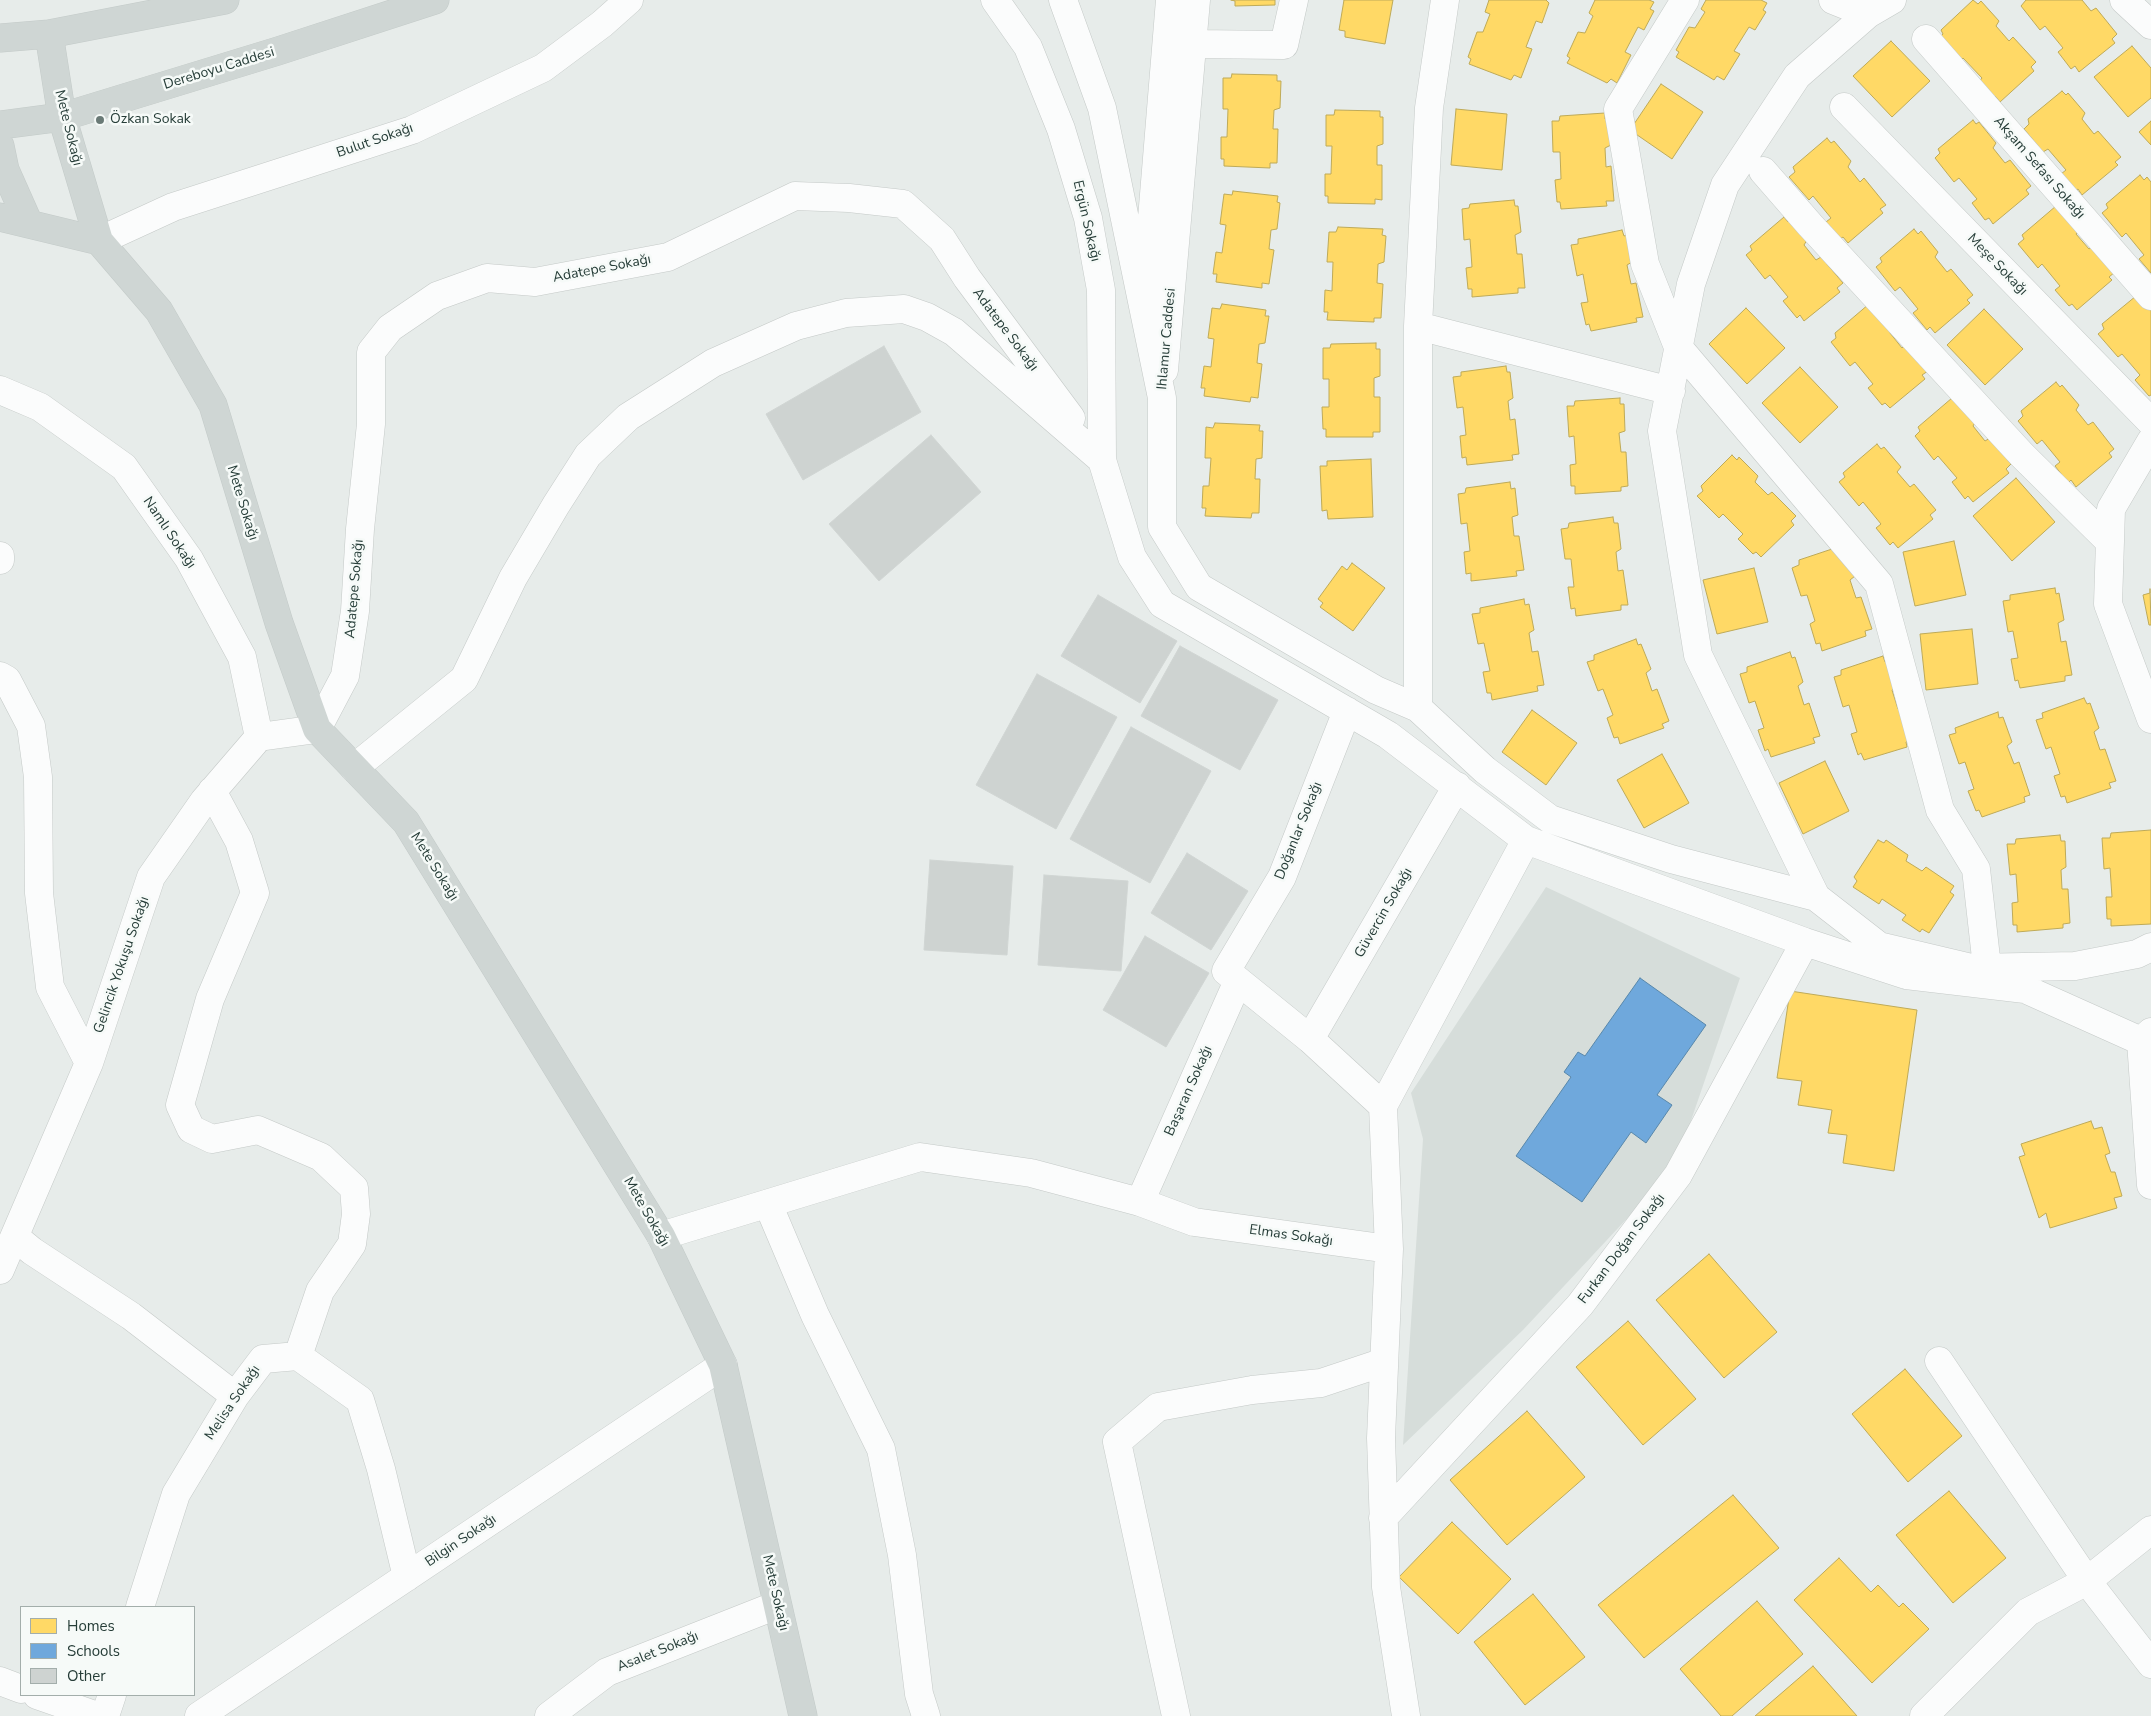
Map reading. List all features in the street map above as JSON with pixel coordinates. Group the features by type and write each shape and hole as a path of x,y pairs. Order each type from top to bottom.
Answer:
{"main road":[{"path":"0,38 49,34 225,0"},
{"name":"Dereboyu Caddesi","path":"0,124 62,117 278,51 435,0"},
{"name":"Mete Sokağı","path":"49,34 62,117 99,241 159,311 213,405 279,622 317,729 406,822 661,1236 723,1365 803,1716"},
{"path":"0,146 5,170 29,224"},
{"path":"0,217 99,241"}],"street":[{"name":"Bulut Sokağı","path":"99,241 173,207 412,130 543,68 602,24 629,0"},
{"name":"Ergün Sokağı","path":"994,0 1028,46 1061,129 1088,218 1101,290 1102,460"},
{"path":"1063,0 1102,108 1162,398 1162,527 1199,586 1376,690 1418,708 1485,770 1550,819 1671,859 1816,897 1879,946 1972,968 2075,966 2137,954 2151,946"},
{"name":"Ihlamur Caddesi","path":"1162,398 1150,232 1170,0"},
{"name":"Ihlamur Caddesi","path":"1162,398 1196,0"},
{"path":"1193,44 1284,45 1294,0"},
{"path":"1418,708 1418,326 1429,108 1445,0"},
{"path":"1685,0 1618,109 1646,264 1678,347 1879,584 1940,810 1976,869 1987,967"},
{"path":"1833,0 1868,14"},
{"path":"1816,897 1698,655 1662,431 1691,284 1725,185 1797,76 1868,14 1892,0"},
{"path":"2124,0 2151,25"},
{"name":"Akşam Sefası Sokağı","path":"1926,39 2151,296"},
{"name":"Meşe Sokağı","path":"1844,107 2151,422"},
{"path":"1763,171 1810,225 2022,455 2110,542"},
{"name":"Adatepe Sokağı","path":"317,729 345,676 355,611 360,529 371,424 371,352 390,328 437,296 487,278 535,282 668,256 795,196 849,198 903,204 942,239 967,278 1102,460"},
{"path":"354,768 464,679 513,578 556,505 588,455 628,417 713,363 796,326 846,313 904,309 926,317 954,332 1102,460 1132,557 1162,604 1388,735 1526,840 1805,942 1906,975 2025,989 2146,1036 2151,1185"},
{"path":"1418,326 1670,391"},
{"name":"Namlı Sokağı","path":"0,390 40,407 124,467 189,558 242,657 259,737"},
{"path":"2151,441 2111,509 2108,604 2151,719"},
{"path":"0,676 7,680 31,726 38,777 39,893 50,987 88,1063"},
{"name":"Doğanlar Sokağı","path":"1232,976 1282,877 1347,711"},
{"path":"259,737 317,729"},
{"name":"Gelincik Yokuşu Sokağı","path":"0,1270 88,1063 151,877 212,791 259,737"},
{"name":"Güvercin Sokağı","path":"1310,1039 1457,786"},
{"path":"212,791 239,841 255,893 210,999 180,1105 191,1128 212,1138 258,1130 321,1157 354,1188 356,1214 352,1244 320,1290 298,1356 360,1400 381,1469 407,1577"},
{"path":"1406,1716 1386,1587 1381,1438 1389,1249 1383,1106 1526,840"},
{"name":"Furkan Doğan Sokağı","path":"1384,1518 1580,1305 1678,1175 1805,942"},
{"path":"1232,976 1310,1039 1383,1106"},
{"name":"Başaran Sokağı","path":"1140,1202 1232,976"},
{"name":"Elmas Sokağı","path":"661,1236 920,1157 1031,1173 1140,1202 1194,1222 1389,1249"},
{"path":"768,1204 816,1315 881,1449 902,1554 919,1694 926,1716"},
{"path":"15,1237 32,1251 131,1316 235,1396"},
{"name":"Melisa Sokağı","path":"140,1606 176,1494 235,1396 263,1360 298,1356"},
{"path":"1939,1361 2087,1581 2151,1664"},
{"path":"1176,1716 1117,1442 1158,1407 1252,1390 1321,1383 1384,1362"},
{"name":"Bilgin Sokağı","path":"199,1716 723,1365"},
{"path":"1924,1716 2028,1612 2087,1581 2151,1530"},
{"name":"Asalet Sokağı","path":"549,1716 607,1672 777,1605"},
{"path":"0,1681 20,1689"},
{"path":"41,1696 97,1716"},
{"path":"105,1716 112,1696"}],"shaded area":[{"path":"1546,887 1740,978 1675,1167 1523,1330 1403,1445 1423,1139 1411,1093"}],"building: Homes":[{"path":"1231,0 1275,0 1275,5 1235,6 1235,1"},
{"path":"1344,0 1393,0 1385,44 1345,37 1345,31 1339,30"},
{"path":"1489,0 1546,0 1549,3 1542,23 1536,21 1526,47 1532,49 1521,78 1514,75 1511,80 1469,64 1471,59 1468,57 1477,32 1483,32 1490,14 1485,12"},
{"path":"1595,0 1649,0 1654,2 1650,9 1654,11 1644,30 1638,27 1625,52 1631,55 1617,83 1611,79 1607,83 1567,63 1570,58 1567,56 1578,32 1585,33 1593,16 1589,13"},
{"path":"1706,0 1761,0 1767,3 1763,10 1766,12 1755,30 1749,27 1734,51 1740,54 1724,80 1717,76 1714,80 1676,57 1679,52 1676,50 1689,27 1695,28 1705,12 1701,9"},
{"path":"1973,0 1978,4 1981,1 1999,21 1996,26 2009,41 2013,37 2036,62 2031,67 2034,71 2000,102 1995,96 1992,99 1978,83 1982,78 1963,58 1959,62 1938,39 1943,34 1941,30"},
{"path":"2026,0 2082,0 2091,11 2096,8 2117,34 2112,39 2115,43 2079,72 2075,66 2071,69 2058,52 2063,48 2045,26 2040,30 2021,6"},
{"path":"1891,41 1930,81 1892,117 1853,76"},
{"path":"2132,46 2151,68 2151,98 2128,117 2094,77"},
{"path":"1232,74 1277,75 1277,81 1281,81 1280,108 1274,110 1273,129 1278,129 1277,163 1270,163 1270,168 1224,166 1224,159 1221,159 1221,137 1227,137 1228,109 1223,109 1223,78 1231,78"},
{"path":"1661,84 1703,112 1672,159 1630,130"},
{"path":"2062,91 2066,95 2068,93 2085,113 2082,119 2094,134 2098,131 2121,157 2115,162 2118,165 2082,195 2078,189 2075,191 2061,174 2066,170 2048,149 2043,152 2024,129 2029,124 2028,119"},
{"path":"1456,109 1507,114 1502,170 1451,165"},
{"path":"1335,110 1380,111 1380,117 1383,117 1383,144 1377,146 1377,165 1382,165 1382,200 1375,199 1375,204 1328,203 1328,196 1325,196 1325,174 1331,174 1332,146 1326,146 1326,115 1334,115"},
{"path":"1605,113 1605,119 1609,118 1611,145 1605,148 1606,167 1611,166 1614,201 1606,201 1607,206 1561,209 1560,202 1557,202 1555,180 1561,179 1560,152 1553,152 1552,121 1559,121 1560,116"},
{"path":"1973,120 1976,124 1979,122 1996,143 1993,148 2005,163 2010,160 2031,186 2026,190 2029,194 1993,224 1989,218 1985,220 1972,203 1977,199 1959,178 1954,182 1935,158 1940,153 1938,149"},
{"path":"2151,121 2151,145 2139,132"},
{"path":"1827,138 1831,143 1834,141 1851,161 1848,167 1860,182 1864,178 1886,205 1880,209 1883,213 1848,243 1843,237 1840,239 1826,222 1831,218 1813,196 1809,200 1789,177 1795,172 1793,167"},
{"path":"2140,175 2144,180 2147,177 2151,182 2151,273 2139,259 2144,255 2126,233 2122,237 2102,213 2108,208 2106,204"},
{"path":"1233,191 1278,196 1277,202 1280,203 1277,229 1271,230 1269,249 1274,250 1269,284 1262,283 1262,288 1216,282 1217,274 1213,274 1216,252 1222,253 1226,225 1220,224 1224,194 1232,195"},
{"path":"1514,200 1515,206 1518,206 1521,232 1515,235 1517,254 1522,254 1525,288 1518,288 1518,293 1472,297 1472,289 1468,289 1466,268 1472,267 1470,239 1464,240 1462,209 1469,208 1470,204"},
{"path":"2056,206 2080,229 2076,234 2089,249 2093,246 2115,272 2109,277 2112,280 2077,310 2072,304 2069,306 2055,290 2060,286 2042,264 2038,268 2018,244 2024,239 2022,235"},
{"path":"1784,217 1788,222 1790,219 1807,240 1804,245 1816,260 1821,257 1843,283 1837,288 1840,292 1804,321 1800,315 1797,318 1783,301 1788,297 1770,275 1765,279 1746,255 1752,250 1750,246"},
{"path":"1338,227 1383,229 1382,235 1386,236 1384,262 1378,264 1377,283 1383,284 1381,318 1374,318 1374,322 1327,320 1328,312 1324,312 1325,290 1332,291 1333,262 1327,262 1329,232 1336,232"},
{"path":"1914,229 1918,234 1921,231 1938,252 1935,257 1947,272 1951,269 1973,295 1967,300 1970,303 1935,333 1930,327 1927,330 1913,313 1918,309 1900,287 1895,291 1876,267 1882,262 1880,258"},
{"path":"1622,230 1624,236 1627,235 1632,262 1627,265 1631,284 1636,283 1643,317 1636,318 1637,322 1591,331 1589,324 1586,325 1581,303 1588,302 1583,274 1577,276 1571,245 1578,244 1578,239"},
{"path":"2136,296 2151,308 2151,395 2149,396 2135,380 2140,375 2122,354 2118,357 2098,334 2104,329 2102,324"},
{"path":"1222,304 1266,310 1265,316 1269,316 1265,343 1259,344 1257,363 1262,364 1258,398 1251,397 1250,402 1204,396 1205,388 1201,388 1204,366 1211,367 1214,339 1208,338 1212,308 1220,309"},
{"path":"1869,304 1893,327 1890,333 1902,348 1906,344 1928,371 1922,375 1925,379 1890,408 1885,403 1882,405 1868,388 1873,384 1855,362 1850,366 1831,342 1836,338 1835,333"},
{"path":"1746,308 1785,348 1747,384 1709,344"},
{"path":"1984,309 2023,349 1985,385 1947,345"},
{"path":"1376,343 1376,349 1380,349 1380,376 1374,378 1374,397 1380,397 1380,432 1373,432 1373,437 1326,437 1326,429 1323,429 1322,407 1329,407 1329,379 1323,379 1323,348 1330,348 1331,344"},
{"path":"1506,366 1507,372 1510,372 1513,398 1508,401 1510,420 1515,419 1519,454 1512,455 1513,460 1467,465 1466,457 1462,458 1460,436 1466,435 1463,407 1457,408 1453,377 1461,376 1461,372"},
{"path":"1800,367 1838,407 1800,443 1762,403"},
{"path":"2056,382 2060,387 2062,385 2079,405 2076,410 2088,425 2093,422 2114,449 2109,453 2112,457 2076,487 2071,480 2068,483 2055,466 2060,462 2042,440 2037,444 2018,421 2023,416 2021,411"},
{"path":"1620,398 1620,404 1624,404 1625,431 1619,433 1621,452 1626,452 1628,486 1621,487 1621,491 1575,494 1575,486 1571,486 1570,465 1576,464 1574,436 1569,437 1567,406 1574,406 1575,401"},
{"path":"1952,398 1976,421 1973,426 1985,441 1990,438 2011,464 2006,469 2009,473 1973,502 1968,496 1965,499 1952,482 1957,478 1938,456 1934,460 1915,436 1920,431 1918,427"},
{"path":"1215,423 1260,425 1259,431 1263,431 1262,458 1256,459 1255,479 1260,479 1259,513 1252,513 1251,518 1205,516 1206,508 1202,508 1203,486 1209,486 1211,458 1205,458 1206,427 1213,428"},
{"path":"1877,444 1881,449 1884,447 1901,467 1897,472 1910,487 1914,484 1936,510 1930,515 1933,519 1898,548 1893,542 1890,545 1876,528 1881,524 1863,502 1859,506 1839,482 1845,477 1843,473"},
{"path":"1732,455 1737,460 1739,457 1758,476 1755,482 1768,495 1772,492 1796,516 1791,521 1794,525 1761,557 1756,552 1753,554 1738,539 1743,534 1723,514 1719,518 1697,496 1703,491 1701,486"},
{"path":"1371,459 1373,517 1328,519 1327,510 1322,511 1320,466 1327,466 1327,461"},
{"path":"2016,478 2055,522 2012,561 1973,516"},
{"path":"1510,482 1511,489 1515,488 1518,515 1512,517 1514,536 1519,536 1524,570 1516,571 1517,576 1471,581 1471,573 1466,574 1464,552 1470,551 1467,523 1461,524 1458,494 1465,493 1466,488"},
{"path":"1613,517 1614,523 1618,523 1621,549 1616,552 1618,571 1623,570 1628,605 1621,605 1621,610 1576,616 1575,608 1571,609 1568,587 1574,587 1571,559 1565,559 1561,529 1568,528 1569,523"},
{"path":"1954,541 1966,595 1915,606 1903,552"},
{"path":"1841,546 1855,576 1850,580 1856,598 1861,597 1872,629 1865,631 1866,636 1822,651 1820,643 1816,644 1810,624 1815,621 1807,595 1801,596 1792,568 1799,565 1799,560"},
{"path":"1352,563 1385,588 1353,631 1320,607 1323,603 1318,599 1342,566 1347,570"},
{"path":"1754,568 1768,622 1717,634 1703,580"},
{"path":"2055,588 2056,594 2059,593 2064,620 2058,623 2061,642 2066,641 2072,675 2065,676 2065,681 2020,688 2018,680 2015,681 2011,659 2018,658 2013,631 2008,632 2003,601 2010,600 2010,595"},
{"path":"2150,589 2151,625 2149,625 2143,595 2150,593"},
{"path":"1524,599 1525,605 1529,604 1534,630 1529,633 1532,652 1538,651 1544,685 1537,686 1538,691 1492,700 1491,693 1487,693 1483,672 1490,671 1484,643 1478,644 1472,614 1480,613 1480,608"},
{"path":"1972,629 1978,684 1926,690 1920,634"},
{"path":"1636,639 1638,645 1641,644 1651,669 1646,673 1652,691 1657,689 1669,721 1662,724 1664,728 1620,744 1618,737 1614,738 1607,718 1613,715 1603,689 1598,691 1587,662 1594,660 1594,655"},
{"path":"1790,652 1792,658 1795,657 1803,682 1798,686 1804,705 1809,703 1820,736 1813,738 1815,743 1771,757 1768,749 1765,751 1758,730 1764,728 1755,701 1749,703 1740,674 1747,672 1747,667"},
{"path":"1883,656 1885,662 1889,661 1897,687 1892,690 1898,709 1902,707 1913,740 1906,742 1907,747 1864,760 1861,753 1858,755 1851,734 1857,732 1849,705 1843,707 1834,677 1841,675 1841,670"},
{"path":"2084,698 2087,704 2090,703 2099,728 2094,732 2100,750 2105,749 2116,781 2109,783 2111,788 2067,803 2065,796 2061,797 2054,776 2060,774 2051,747 2046,749 2036,720 2043,718 2042,713"},
{"path":"1532,710 1577,743 1546,785 1502,752"},
{"path":"1998,712 1999,718 2003,717 2012,742 2007,746 2014,764 2019,762 2030,795 2024,797 2025,802 1982,817 1979,810 1976,811 1968,791 1974,789 1965,762 1959,764 1949,735 1956,733 1955,728"},
{"path":"1662,754 1689,803 1644,828 1617,780"},
{"path":"1825,761 1849,811 1803,834 1779,783"},
{"path":"2151,830 2151,924 2111,926 2111,919 2107,919 2106,897 2112,897 2110,868 2104,869 2102,838 2110,838 2111,833"},
{"path":"2060,835 2061,841 2065,841 2066,867 2061,870 2062,889 2068,889 2070,923 2063,924 2063,928 2017,932 2017,925 2013,925 2012,903 2018,902 2016,874 2010,875 2007,844 2015,844 2016,839"},
{"path":"1878,840 1884,843 1886,840 1908,855 1906,861 1922,871 1926,867 1954,886 1950,892 1954,895 1929,933 1922,929 1920,932 1902,920 1906,915 1882,899 1879,904 1853,887 1857,881 1854,877"},
{"path":"1790,991 1917,1010 1894,1171 1843,1163 1847,1135 1828,1133 1832,1110 1798,1105 1802,1081 1777,1078"},
{"path":"2091,1121 2094,1129 2102,1127 2110,1153 2105,1155 2111,1172 2115,1172 2122,1196 2114,1198 2117,1208 2050,1228 2046,1213 2039,1218 2019,1157 2025,1155 2021,1144"},
{"path":"1709,1254 1777,1332 1724,1378 1656,1300"},
{"path":"1628,1321 1696,1399 1643,1445 1576,1367"},
{"path":"1905,1369 1962,1436 1908,1482 1852,1414"},
{"path":"1527,1411 1585,1477 1507,1545 1450,1480"},
{"path":"1949,1491 2006,1558 1953,1603 1896,1535"},
{"path":"1733,1495 1779,1548 1644,1658 1598,1605"},
{"path":"1452,1522 1511,1579 1458,1634 1399,1577"},
{"path":"1839,1558 1871,1592 1878,1585 1899,1607 1903,1603 1929,1629 1872,1683 1794,1600"},
{"path":"1533,1594 1585,1657 1525,1705 1474,1642"},
{"path":"1757,1601 1803,1654 1732,1716 1721,1716 1680,1669"},
{"path":"1813,1666 1857,1716 1755,1716"}],"building: Schools":[{"path":"1640,978 1706,1025 1657,1095 1672,1105 1646,1143 1631,1132 1582,1202 1516,1156 1571,1077 1564,1072 1578,1052 1585,1056"}],"building: Other":[{"path":"884,346 921,412 803,480 766,414"},
{"path":"931,435 981,492 879,581 829,524"},
{"path":"1098,595 1177,641 1140,703 1061,656"},
{"path":"1180,646 1278,700 1240,770 1141,716"},
{"path":"1037,674 1117,717 1056,829 976,785"},
{"path":"1131,727 1211,771 1150,883 1070,839"},
{"path":"1187,853 1248,891 1211,950 1151,913"},
{"path":"930,860 1013,866 1007,955 924,950"},
{"path":"1044,875 1128,881 1121,971 1038,965"},
{"path":"1145,936 1209,973 1166,1047 1103,1010"}],"place":[{"name":"Özkan Sokak","path":"100,120"}]}
